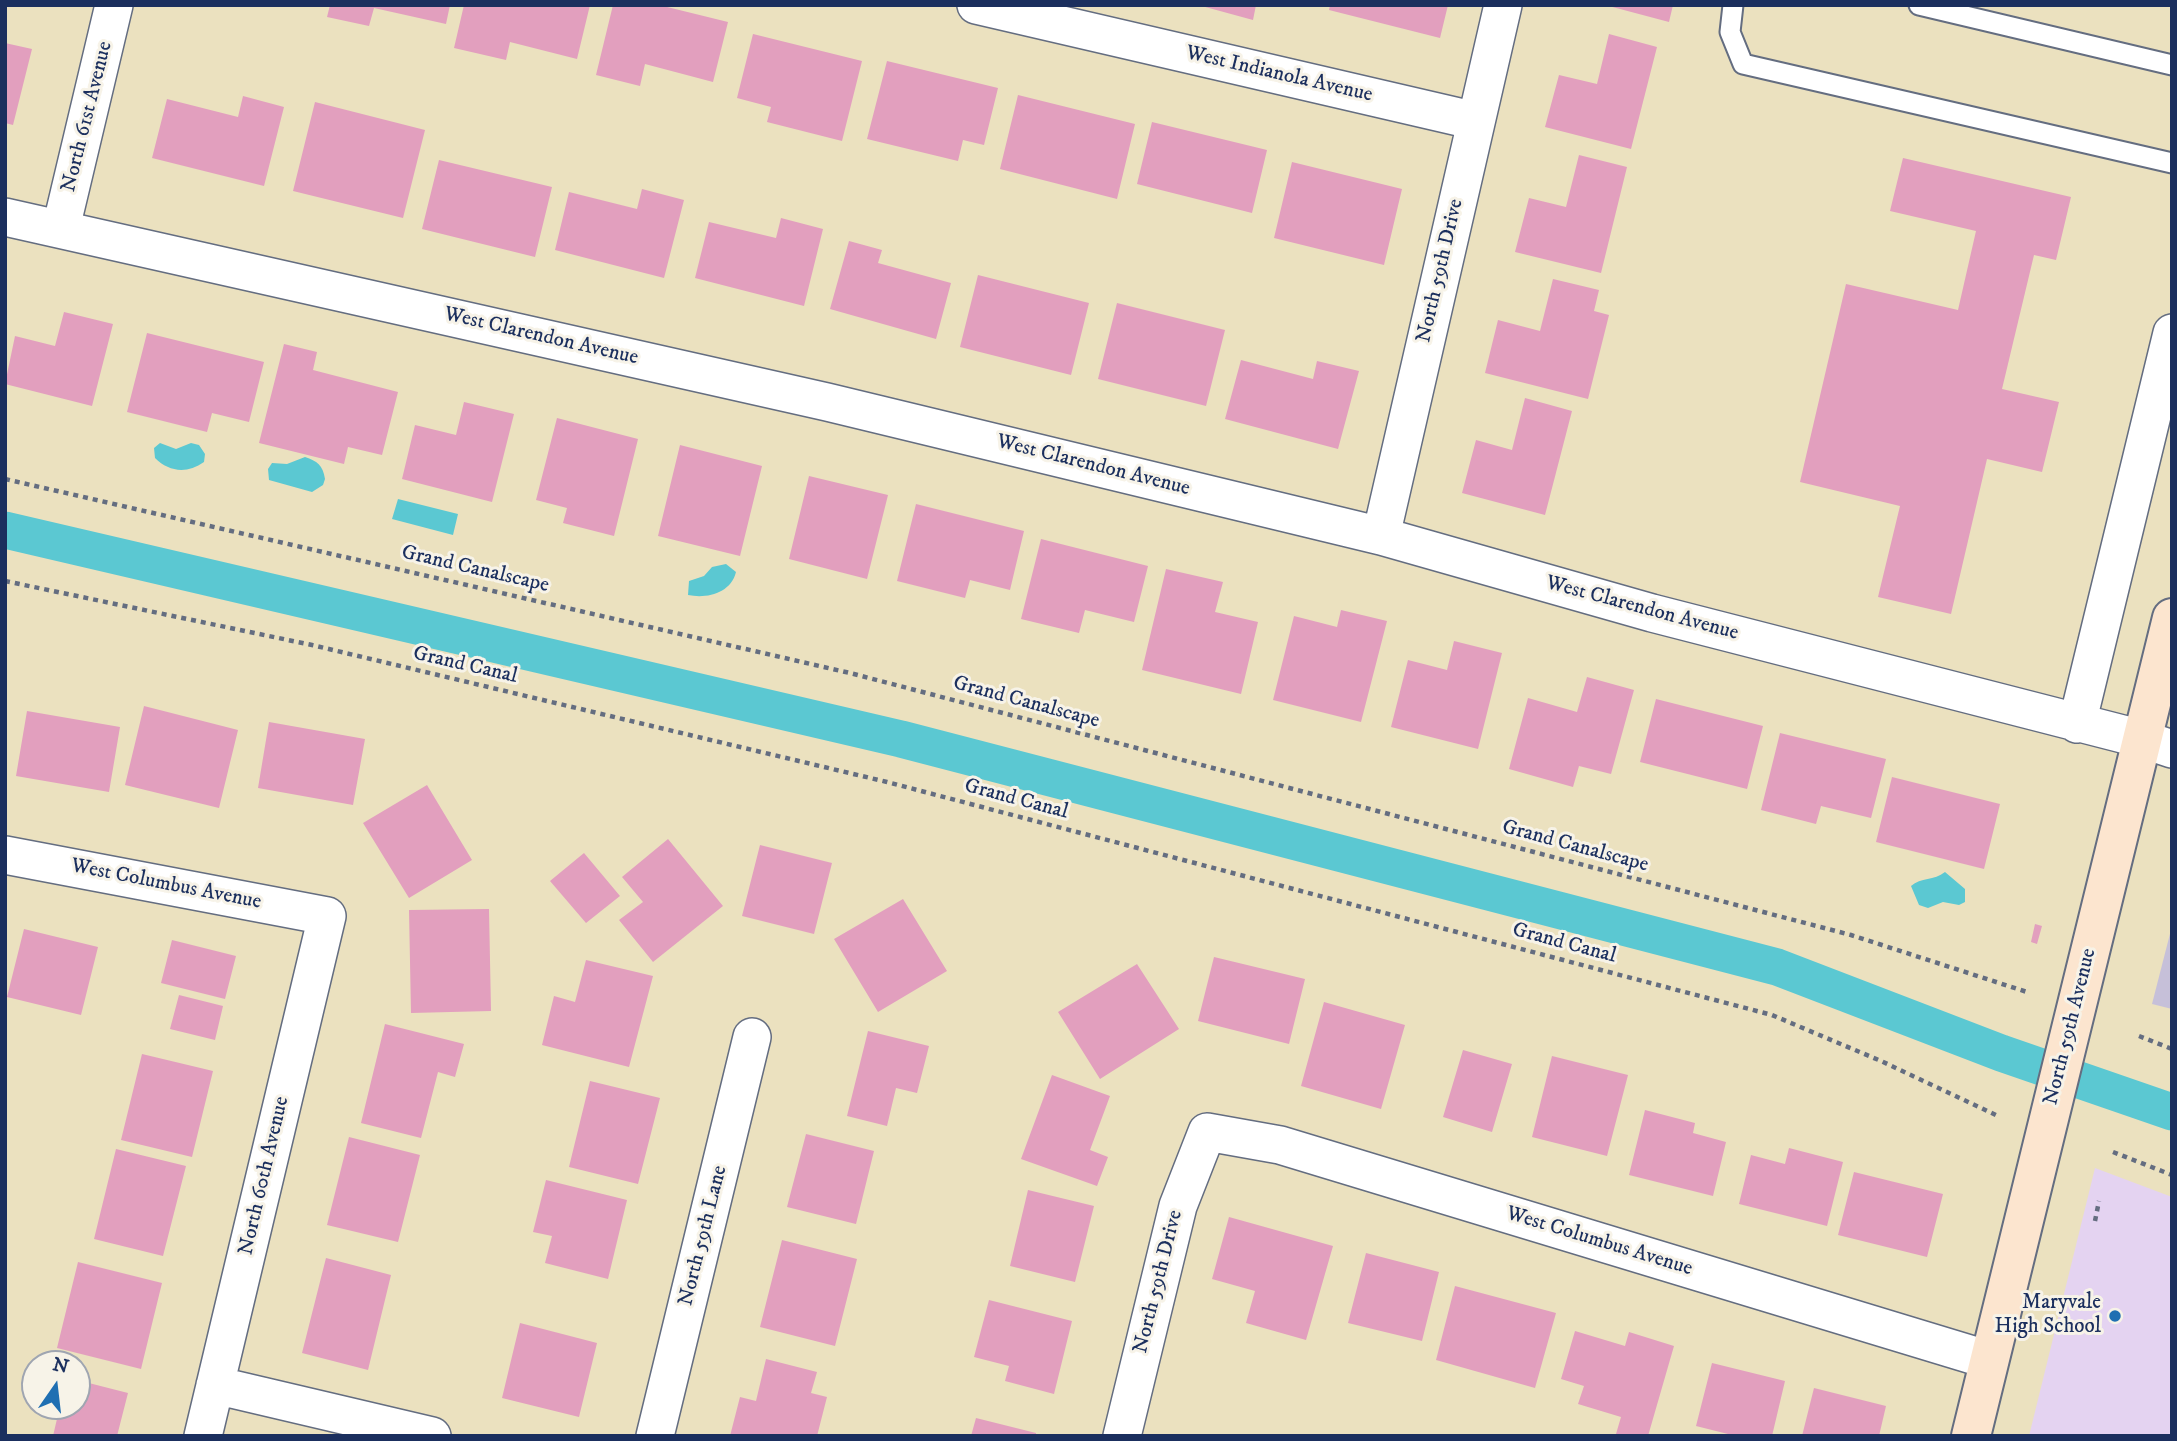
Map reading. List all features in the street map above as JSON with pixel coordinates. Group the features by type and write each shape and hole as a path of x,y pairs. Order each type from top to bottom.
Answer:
{"main road":[{"name":"North 59th Avenue","path":"1971,1436 2083,976 2157,744 2172,618"}],"street":[{"name":"North 61st Avenue","path":"61,228 114,5"},
{"name":"West Indianola Avenue","path":"976,5 1085,17 1476,121"},
{"name":"North 59th Drive","path":"1381,536 1503,5"},
{"name":"West Clarendon Avenue","path":"5,217 814,399 1381,536 1651,613 2157,744"},
{"path":"2077,724 2172,333"},
{"name":"West Columbus Avenue","path":"5,855 327,916"},
{"name":"North 60th Avenue","path":"202,1436 327,916"},
{"name":"North 59th Lane","path":"655,1436 752,1037"},
{"name":"North 59th Drive","path":"1122,1436 1178,1206 1207,1132"},
{"name":"West Columbus Avenue","path":"1207,1132 1280,1145 1989,1360"},
{"path":"215,1385 432,1436"}],"lane":[{"path":"1732,5 1730,32 1743,64 2172,163"},
{"path":"1919,5 2172,65"}],"path":[{"name":"Grand Canalscape","path":"5,479 850,673 1837,932 2030,993"},
{"name":"Grand Canal","path":"5,581 312,645 887,782 1772,1015 1881,1061 1998,1116"},
{"path":"2139,1036 2172,1049"},
{"path":"2113,1152 2172,1175"},
{"path":"2095,1221 2099,1201"}],"shaded area":[{"path":"2172,926 2172,1009 2152,1004"},
{"name":"Maryvale High School","path":"2095,1168 2172,1197 2172,1436 2029,1436"}],"water":[{"path":"160,443 176,449 191,443 199,445 205,454 204,462 185,470 172,469 155,458 154,448"},
{"path":"305,457 321,467 325,479 323,485 312,492 269,480 268,469 272,463 287,464"},
{"path":"398,499 458,514 453,535 392,519"},
{"path":"726,564 736,572 724,590 703,596 688,595 689,581 704,576 712,567"},
{"path":"1945,872 1965,889 1965,902 1959,905 1943,902 1928,908 1919,905 1911,886"}],"building":[{"path":"330,5 450,5 446,24 374,8 369,26 327,17"},
{"path":"464,5 590,5 577,59 510,42 506,60 454,48"},
{"path":"613,5 659,5 728,22 713,82 645,64 640,86 596,75"},
{"path":"1198,5 1256,5 1253,20"},
{"path":"1330,5 1448,5 1440,38 1329,10"},
{"path":"1605,5 1673,5 1669,22"},
{"path":"753,34 862,61 842,141 767,122 771,107 737,98"},
{"path":"1609,34 1657,47 1631,149 1545,127 1559,75 1597,84"},
{"path":"5,43 32,49 13,125 5,123"},
{"path":"887,61 998,88 984,145 963,140 958,161 867,139"},
{"path":"1018,95 1135,124 1117,199 1000,169"},
{"path":"243,96 284,107 264,186 152,158 167,99 238,117"},
{"path":"315,102 425,130 403,218 293,191"},
{"path":"1152,122 1267,150 1252,213 1137,184"},
{"path":"1579,155 1627,167 1601,273 1515,252 1529,198 1566,207"},
{"path":"1903,158 2071,197 2056,260 2034,255 2002,389 2059,402 2042,472 1987,459 1951,614 1878,597 1900,506 1800,482 1846,284 1958,310 1976,231 1890,211"},
{"path":"439,160 552,187 535,257 422,229"},
{"path":"1292,162 1402,189 1384,265 1274,238"},
{"path":"642,189 684,200 664,278 555,250 569,192 637,209"},
{"path":"781,218 823,229 804,306 695,278 709,222 776,238"},
{"path":"849,241 882,250 878,263 951,283 936,339 830,309"},
{"path":"978,275 1089,303 1071,375 960,347"},
{"path":"1553,279 1599,290 1594,311 1609,315 1588,399 1485,373 1498,320 1540,331"},
{"path":"1117,303 1225,330 1206,406 1098,379"},
{"path":"64,312 113,324 92,406 5,384 15,336 55,346"},
{"path":"147,333 264,362 249,422 212,413 207,432 127,412"},
{"path":"284,344 317,352 313,370 398,392 382,455 348,447 344,464 259,443"},
{"path":"1241,360 1313,379 1317,361 1359,371 1338,449 1225,419"},
{"path":"1525,398 1572,411 1545,515 1462,493 1476,440 1512,450"},
{"path":"464,402 514,414 492,502 402,479 415,425 456,435"},
{"path":"557,418 638,439 614,536 563,523 567,508 536,500"},
{"path":"680,445 762,466 740,556 658,536"},
{"path":"809,476 888,495 867,579 789,559"},
{"path":"916,504 1024,531 1010,590 970,580 965,598 897,581"},
{"path":"1041,539 1148,566 1134,622 1085,610 1079,633 1021,619"},
{"path":"1166,569 1223,582 1215,612 1258,622 1241,694 1142,670"},
{"path":"1341,610 1387,621 1361,722 1273,700 1294,616 1337,627"},
{"path":"1454,641 1502,653 1478,749 1391,727 1408,660 1447,670"},
{"path":"1587,677 1634,690 1611,774 1579,766 1573,787 1509,769 1528,698 1577,712"},
{"path":"1656,699 1763,726 1747,789 1640,762"},
{"path":"144,706 238,730 219,808 125,785"},
{"path":"27,711 120,727 109,792 16,776"},
{"path":"269,722 365,739 353,805 258,788"},
{"path":"1780,733 1886,759 1871,818 1821,806 1816,824 1761,810"},
{"path":"1892,777 2000,804 1984,869 1876,842"},
{"path":"427,785 472,860 409,898 363,823"},
{"path":"668,839 723,906 653,962 619,920 643,902 622,877"},
{"path":"760,845 832,863 814,934 742,916"},
{"path":"584,853 620,896 586,923 550,881"},
{"path":"903,899 947,971 878,1012 834,939"},
{"path":"489,909 491,1011 411,1013 409,910"},
{"path":"2035,924 2042,926 2037,944 2031,942"},
{"path":"24,929 98,947 81,1015 7,997"},
{"path":"172,940 236,956 225,999 161,983"},
{"path":"1214,957 1305,979 1289,1044 1198,1021"},
{"path":"586,960 653,976 629,1067 542,1045 554,996 575,1002"},
{"path":"1137,964 1179,1029 1100,1079 1058,1012"},
{"path":"179,995 223,1006 215,1040 170,1029"},
{"path":"1324,1002 1405,1025 1381,1109 1301,1086"},
{"path":"385,1024 464,1044 455,1077 438,1072 421,1138 361,1123"},
{"path":"868,1031 929,1046 917,1093 896,1088 887,1126 847,1116"},
{"path":"1463,1050 1512,1064 1492,1132 1443,1117"},
{"path":"142,1054 213,1071 192,1157 121,1140"},
{"path":"1552,1056 1628,1075 1607,1156 1532,1137"},
{"path":"1052,1075 1110,1096 1090,1150 1108,1157 1097,1186 1021,1159"},
{"path":"590,1081 660,1098 638,1184 569,1167"},
{"path":"1645,1110 1695,1123 1693,1133 1726,1142 1713,1196 1629,1175"},
{"path":"806,1134 874,1151 856,1224 787,1207"},
{"path":"349,1137 420,1155 398,1242 327,1225"},
{"path":"1789,1148 1843,1162 1827,1226 1739,1204 1751,1155 1785,1164"},
{"path":"116,1149 186,1166 163,1256 94,1239"},
{"path":"1854,1172 1943,1194 1927,1257 1838,1235"},
{"path":"546,1180 627,1200 608,1279 545,1263 552,1236 533,1232"},
{"path":"1028,1190 1094,1206 1075,1282 1010,1266"},
{"path":"1229,1217 1333,1246 1306,1340 1246,1323 1255,1291 1212,1279"},
{"path":"782,1240 857,1259 835,1346 760,1327"},
{"path":"1366,1253 1439,1272 1422,1341 1348,1323"},
{"path":"326,1258 391,1275 368,1370 302,1353"},
{"path":"78,1262 162,1283 141,1369 91,1356 91,1350 57,1348"},
{"path":"1455,1286 1556,1313 1535,1388 1436,1360"},
{"path":"989,1300 1072,1321 1054,1394 1005,1381 1009,1366 974,1357"},
{"path":"520,1323 597,1343 579,1417 502,1398"},
{"path":"1575,1331 1625,1346 1629,1332 1674,1346 1648,1436 1616,1434 1621,1417 1578,1404 1584,1386 1561,1379"},
{"path":"766,1359 817,1372 811,1393 827,1397 817,1436 730,1436 740,1397 756,1401"},
{"path":"1712,1363 1785,1381 1772,1436 1736,1436 1696,1426"},
{"path":"91,1384 128,1393 117,1436 53,1436 57,1420 91,1420"},
{"path":"1814,1388 1886,1406 1879,1436 1802,1436"},
{"path":"976,1418 1036,1433 1036,1436 971,1436"}],"waterway":[{"path":"5,530 901,739 1777,967 2001,1053 2172,1112"}],"place":[{"name":"Maryvale High School","path":"2115,1316"}]}
